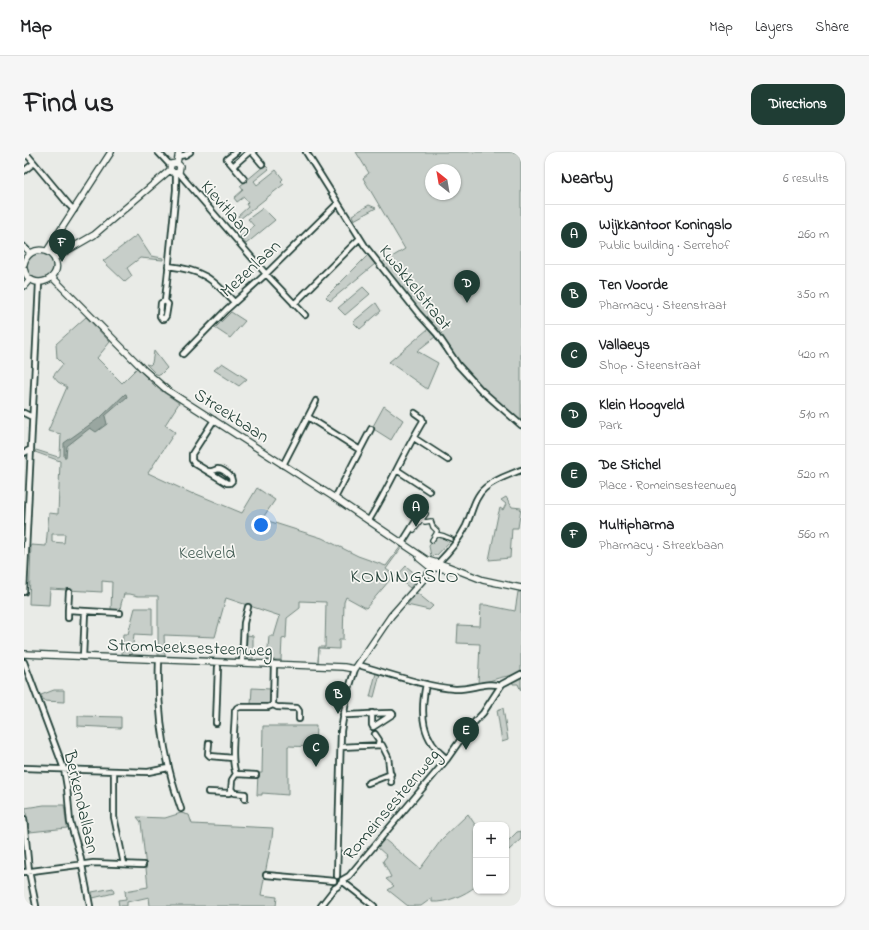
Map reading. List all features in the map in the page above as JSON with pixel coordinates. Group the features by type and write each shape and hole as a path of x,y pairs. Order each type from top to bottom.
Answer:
{"street":[{"path":"24,152 74,210"},
{"path":"48,251 110,152"},
{"name":"Kievitlaan","path":"158,152 266,274 305,315"},
{"path":"177,163 179,154 185,156 190,152"},
{"path":"236,152 228,159 244,179"},
{"path":"233,166 250,152 262,164"},
{"name":"Kwakkelstraat","path":"306,152 360,238 418,313 437,334 461,368 481,390 521,425"},
{"path":"165,301 176,190 173,162 177,163"},
{"path":"24,172 34,163"},
{"path":"54,258 94,235 174,170 181,168 177,163"},
{"path":"176,190 178,185 184,180"},
{"name":"Mezenlaan","path":"184,354 234,302 266,274 338,203"},
{"path":"294,304 360,238"},
{"path":"24,247 30,253"},
{"path":"24,264 30,253 40,250 48,251 54,258 56,268 52,277 46,282 39,283 30,279 24,270"},
{"path":"168,266 188,268 205,275 216,283 234,302"},
{"name":"Streekbaan","path":"52,277 157,382 167,390 369,520 415,554 429,562 490,582 521,588"},
{"path":"24,286 30,279"},
{"path":"24,592 39,283"},
{"path":"283,465 316,401"},
{"path":"24,413 32,417"},
{"path":"369,520 423,420 415,414"},
{"path":"308,417 360,450"},
{"path":"208,471 212,472 221,470 231,477 232,481 228,484 193,462 191,456 214,420"},
{"path":"335,498 371,429"},
{"path":"414,438 448,460"},
{"path":"24,453 31,449"},
{"path":"397,470 428,491"},
{"path":"266,875 335,879 343,715 349,684 355,669 386,622 452,547 462,533 477,499 483,490 493,482 521,470"},
{"path":"402,543 426,514"},
{"path":"414,530 420,520"},
{"path":"420,520 425,522 431,521 433,527 437,531 432,540"},
{"path":"436,534 451,539"},
{"path":"68,618 69,592"},
{"path":"242,663 244,631 248,607"},
{"path":"68,610 120,613"},
{"path":"82,657 85,612"},
{"name":"Strombeeksesteenweg","path":"24,654 344,667 355,669"},
{"path":"158,660 160,720 168,768 181,810"},
{"name":"Berkendallaan","path":"24,662 64,769 70,819 82,864 90,906"},
{"path":"273,705 274,664"},
{"path":"359,664 426,684 457,689 492,684 501,686 505,681 521,674"},
{"name":"Strombeeksesteenweg","path":"216,723 218,667"},
{"path":"426,684 422,705 424,726 434,746 447,759"},
{"name":"Romeinsesteenweg","path":"321,906 342,880 349,876 447,759 468,729 483,713 501,686"},
{"path":"273,705 277,708 298,709 299,720"},
{"path":"236,774 233,758 235,711 240,706 268,708 273,705"},
{"path":"343,715 372,713 393,714 373,727 372,713"},
{"path":"375,734 379,740 378,745"},
{"path":"209,743 208,752 210,756 233,758"},
{"path":"341,747 358,747 362,745 383,746 388,757 391,782"},
{"path":"24,768 148,772 168,768"},
{"path":"114,771 114,817 124,864"},
{"path":"236,774 256,775"},
{"path":"236,774 232,780 232,790 235,794 245,794 245,799"},
{"path":"368,783 391,774"},
{"path":"208,792 228,793 232,790"},
{"path":"24,819 26,872 36,906"},
{"path":"26,872 82,864 143,865"},
{"name":"Romeinsesteenweg","path":"335,888 333,885 335,879 340,876 342,880"},
{"path":"342,880 374,906"}],"green space":[{"path":"356,152 521,152 521,423 486,393 457,361 438,334 382,263 405,249 363,178 369,173"},
{"path":"265,165 269,169 254,181 257,185 276,170 283,179 281,181 284,184 240,219 238,216 248,207 246,204 248,202 244,197 237,202 234,198 243,190 240,186"},
{"path":"369,205 376,208 354,220 352,215"},
{"path":"263,208 275,220 246,244 240,237 254,226 248,219"},
{"path":"64,233 69,236 71,241 58,248 56,246"},
{"path":"137,235 151,256 163,258 163,260 140,258 127,268 132,276 125,282 103,261"},
{"path":"40,253 49,257 53,266 49,275 40,279 31,275 27,266 31,257"},
{"path":"368,255 375,264 330,301 326,297"},
{"path":"363,287 370,294 345,315 338,308"},
{"path":"376,303 381,311 360,329 353,322"},
{"path":"231,312 245,321 230,338 215,328"},
{"name":"Keelveld","path":"86,317 110,342 97,358 122,383 137,368 156,387 179,403 165,425 175,432 148,473 193,494 194,493 242,513 257,488 275,500 262,519 322,538 358,556 386,566 401,546 402,547 386,569 394,575 366,608 346,597 344,602 343,640 339,640 339,649 319,648 318,662 319,647 325,647 326,602 300,601 300,608 287,618 286,638 282,639 281,660 267,660 269,636 274,636 280,616 226,598 215,637 164,635 165,656 158,656 158,596 124,594 120,611 111,610 112,582 102,581 102,592 50,589 49,605 29,604 31,545 46,546 49,513 58,514 60,461 35,452 36,450 58,457 60,456 61,434 48,431 67,387 58,382 53,376 63,364 57,358 56,344","holes":["52,534 65,534 64,543 52,542"]},
{"path":"428,329 435,337 417,351 438,363 427,389 389,362"},
{"path":"154,351 167,368 160,375 156,374 146,364 150,365 152,363"},
{"path":"222,363 247,379 239,386 214,370"},
{"path":"384,406 403,420 391,440 372,428"},
{"path":"506,497 512,507 521,508 518,528 512,528 510,558 489,560 500,508 503,510 506,504 501,500"},
{"path":"441,536 450,541 437,555 431,556 429,546 434,539"},
{"path":"406,566 419,577 410,588 396,577"},
{"path":"518,592 521,592 521,691 518,684 513,684 511,676 478,684 480,644 457,643 458,625 480,626 481,605 515,611"},
{"path":"417,593 433,606 429,610 407,605"},
{"path":"135,608 152,608 152,635 134,634 132,655 122,654 123,634 128,634"},
{"path":"247,635 253,636 253,659 248,659 246,657"},
{"path":"376,673 380,674 374,697 370,697"},
{"path":"252,688 270,689 270,701 267,705 251,704"},
{"path":"54,690 64,690 64,702 44,701 41,695"},
{"path":"503,708 508,740 502,742 497,710"},
{"path":"78,716 121,717 121,728 78,726"},
{"path":"263,726 316,726 315,747 288,746 288,795 262,793 262,795 257,795 258,773 262,773"},
{"path":"44,805 64,805 67,828 30,832 25,808"},
{"path":"181,813 189,815 192,824 273,828 261,895 277,897 276,906 150,906 149,897 127,902 127,906 119,906 118,900 126,899 125,891 148,887 141,822 137,817 165,818"},
{"path":"468,814 473,822 473,888 455,898 432,902 432,898 421,906 408,906 388,890 394,886 386,879 391,877 383,861 387,856 377,847 384,839 420,869 442,839"},
{"path":"521,831 521,839 509,850 509,840 517,832"},
{"path":"113,888 114,893 93,898 92,892"}],"shaded area":[{"path":"125,394 127,397 105,416 107,424 96,432 90,428 67,446 66,457 64,457 64,443 102,416"}],"place":[{"name":"Multipharma","path":"62,262"},
{"name":"Klein Hoogveld","path":"467,303"},
{"name":"Wijkkantoor Koningslo","path":"416,527"},
{"name":"Ten Voorde","path":"338,714"},
{"name":"De Stichel","path":"466,750"},
{"name":"Vallaeys","path":"316,767"}],"district":[{"name":"KONINGSLO","path":"405,575"}]}
